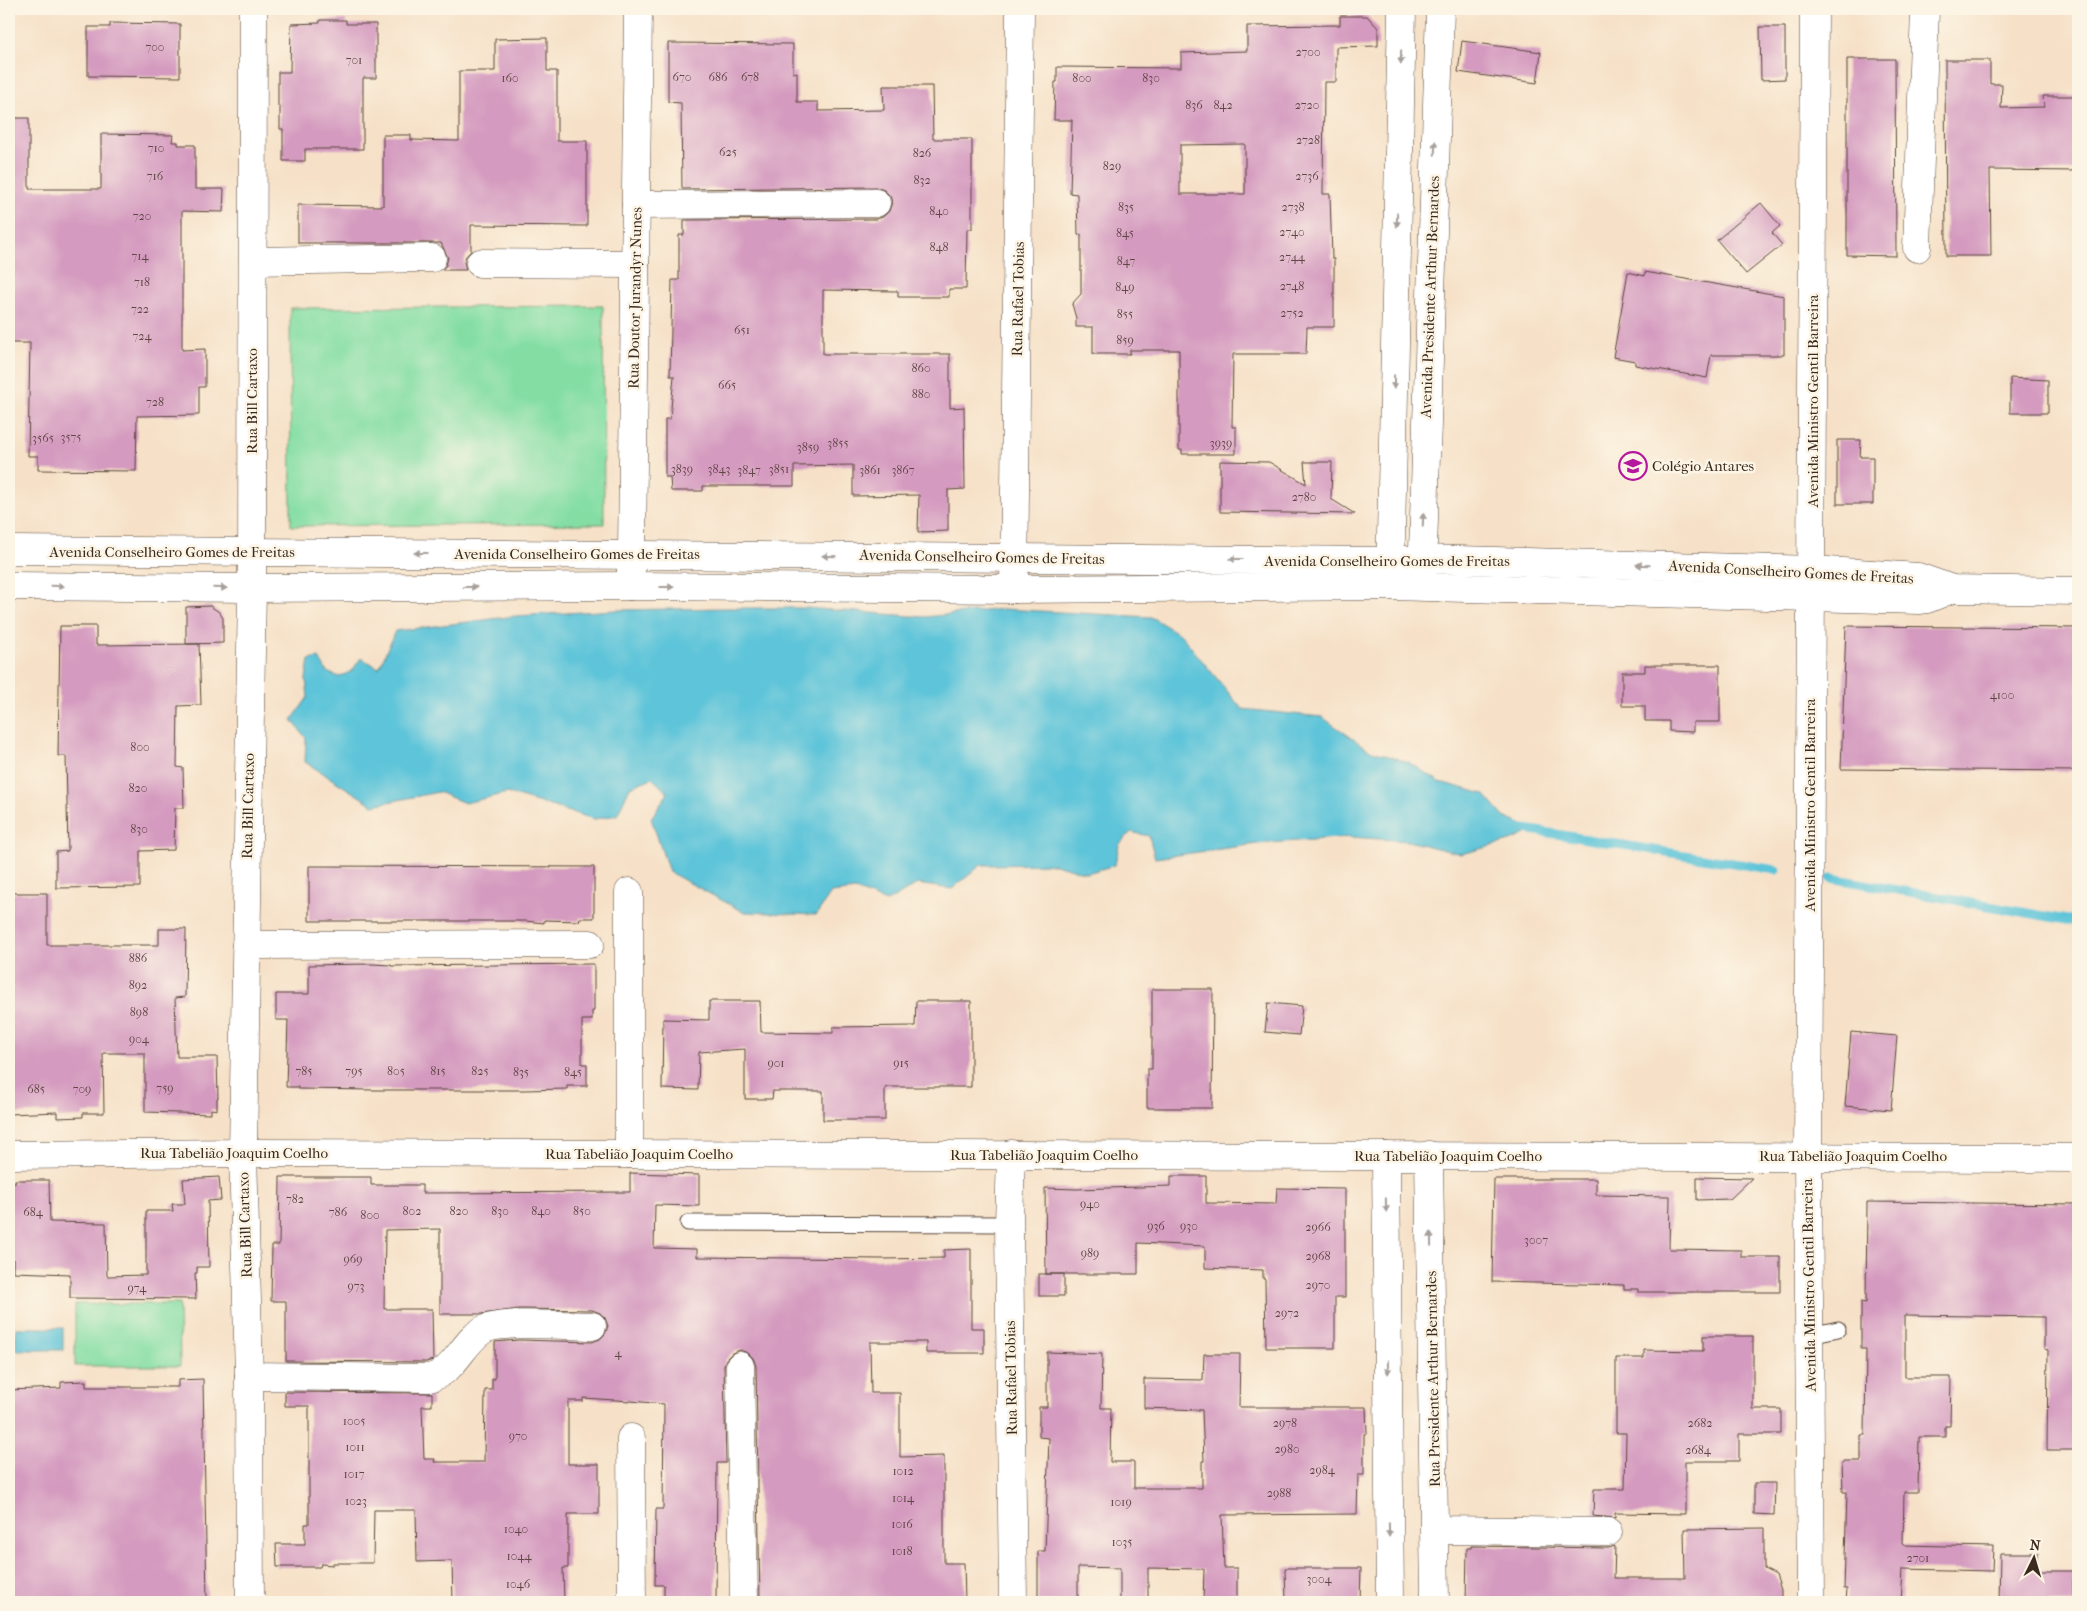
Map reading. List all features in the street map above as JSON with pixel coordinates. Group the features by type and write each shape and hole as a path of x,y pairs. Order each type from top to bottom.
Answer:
{"street":[{"name":"Rua Bill Cartaxo","path":"250,1602 249,1376 243,1152 252,588 254,9"},
{"name":"Rua Doutor Jurandyr Nunes","path":"630,586 632,554 638,9"},
{"name":"Rua Rafael Tobias","path":"1014,589 1020,9"},
{"path":"1390,573 1402,9"},
{"name":"Avenida Presidente Arthur Bernardes","path":"1422,586 1440,9"},
{"name":"Avenida Ministro Gentil Barreira","path":"1811,1602 1808,1156 1814,9"},
{"path":"1917,248 1925,9"},
{"path":"636,205 876,203"},
{"path":"253,261 432,258"},
{"path":"480,263 635,264"},
{"name":"Avenida Conselheiro Gomes de Freitas","path":"9,550 1015,558 1390,573 1422,586 1812,583 1918,577 1952,589 2078,590"},
{"name":"Avenida Conselheiro Gomes de Freitas","path":"9,586 252,588 630,586 1014,589 1390,573 1422,559 1812,583"},
{"path":"629,1154 630,892"},
{"path":"246,945 590,944"},
{"name":"Rua Tabelião Joaquim Coelho","path":"9,1155 243,1152 2078,1158"},
{"name":"Rua Rafael Tobias","path":"1011,1154 1009,1224 1013,1602"},
{"name":"Rua Presidente Arthur Bernardes","path":"1429,1155 1435,1602"},
{"path":"1386,1156 1390,1602"},
{"path":"249,1376 429,1378 444,1372 484,1329 511,1325 592,1326"},
{"path":"740,1366 744,1602"},
{"path":"631,1438 632,1602"},
{"path":"1435,1530 1608,1532"}],"lane":[{"path":"688,1223 1009,1224"},
{"path":"1810,1335 1838,1329"}],"green space":[{"path":"603,306 604,524 291,526 290,308"},
{"path":"75,1304 179,1304 180,1366 75,1366"}],"water":[{"path":"806,608 924,617 1003,609 1151,617 1181,635 1242,709 1322,717 1369,750 1408,762 1440,782 1484,794 1504,817 1535,830 1510,841 1461,854 1408,841 1351,837 1257,844 1155,858 1149,836 1131,832 1119,845 1115,865 1087,873 1055,864 981,865 952,889 917,884 887,902 855,890 831,893 816,915 744,912 669,872 651,818 668,793 652,778 630,787 617,815 594,819 507,793 465,803 438,792 373,805 305,762 306,738 292,720 308,697 306,679 309,660 319,658 327,672 339,677 352,671 361,658 379,668 395,631 516,616 616,610"},
{"path":"16,1328 63,1328 63,1350 16,1350"}],"building":[{"path":"1340,16 1367,16 1378,28 1378,46 1336,47 1336,82 1324,82 1323,194 1330,194 1332,259 1334,259 1334,327 1307,327 1306,354 1233,354 1232,427 1236,427 1236,454 1182,454 1182,450 1179,450 1179,350 1130,350 1130,354 1093,354 1093,327 1076,327 1076,318 1072,304 1081,294 1081,234 1078,235 1077,194 1070,193 1072,120 1054,120 1057,67 1181,68 1181,53 1247,51 1247,26 1340,25","holes":["1245,144 1245,194 1180,194 1180,145"]},
{"path":"320,20 346,20 346,24 376,24 376,78 363,78 363,149 305,149 305,161 283,161 283,129 280,129 280,106 278,107 278,72 290,72 291,24 320,23"},
{"path":"110,23 180,24 180,77 88,76 88,27 110,27"},
{"path":"1760,27 1785,27 1785,79 1761,80"},
{"path":"547,38 547,71 557,71 557,141 587,141 587,226 471,225 471,251 466,256 464,262 466,270 442,270 448,258 441,243 298,243 298,205 383,206 383,135 411,135 411,140 459,141 459,71 495,71 495,39"},
{"path":"1462,41 1541,52 1537,83 1458,72"},
{"path":"668,43 793,44 793,73 797,72 797,102 818,102 818,111 884,110 883,86 932,86 933,139 972,139 972,229 967,229 966,289 949,289 949,297 898,297 898,291 823,290 823,354 950,354 950,408 964,407 965,489 948,490 948,531 918,532 919,495 853,496 853,465 794,466 794,486 703,486 703,491 671,491 670,477 665,477 665,419 670,419 674,376 670,376 672,280 679,280 679,235 684,235 684,220 876,219 883,217 889,211 892,202 890,196 884,190 876,187 682,189 681,103 668,102"},
{"path":"1847,59 1895,59 1896,256 1847,255"},
{"path":"1945,60 1990,60 1990,84 2002,84 2001,108 2044,107 2043,96 2078,96 2078,171 1990,170 1991,256 1946,256"},
{"path":"9,118 29,118 29,189 101,189 101,134 173,135 172,142 178,142 178,145 195,145 195,189 224,189 223,212 182,211 182,350 205,349 205,387 199,387 199,415 137,416 136,471 38,470 38,456 28,456 30,343 9,343"},
{"path":"1761,203 1780,226 1772,233 1782,245 1746,274 1717,240"},
{"path":"1628,272 1645,276 1645,272 1784,296 1784,355 1711,355 1707,378 1635,365 1635,361 1613,357"},
{"path":"2010,378 2048,380 2048,413 2010,413"},
{"path":"1837,440 1861,440 1860,457 1873,457 1873,504 1837,504"},
{"path":"1220,461 1269,462 1306,484 1304,462 1332,462 1331,499 1355,514 1220,512"},
{"path":"210,606 219,612 223,618 223,643 186,644 186,607"},
{"path":"60,626 96,626 96,645 199,644 201,705 178,706 177,767 183,768 184,808 175,808 174,850 140,851 140,887 56,888 56,852 68,851 66,756 58,756"},
{"path":"1846,626 2078,628 2078,771 1841,769"},
{"path":"1645,665 1720,665 1720,722 1693,722 1693,732 1669,731 1669,721 1645,721 1645,706 1622,706 1622,672 1645,672"},
{"path":"309,866 594,867 594,918 579,918 580,921 544,920 544,923 525,921 309,921"},
{"path":"9,893 47,893 47,945 159,945 159,929 186,929 185,997 175,998 177,1057 217,1057 217,1110 211,1109 211,1114 145,1112 145,1053 103,1053 104,1113 83,1113 83,1117 57,1118 57,1112 9,1114"},
{"path":"372,964 391,966 594,964 594,1011 592,1011 592,1020 582,1020 582,1064 587,1064 587,1086 567,1086 567,1089 524,1090 375,1090 298,1089 298,1087 286,1087 288,1020 276,1020 276,994 309,994 309,965"},
{"path":"1152,989 1213,989 1212,1108 1147,1108 1147,1069 1152,1069"},
{"path":"709,1001 760,1001 761,1032 833,1033 833,1027 915,1026 916,1001 971,1001 971,1087 889,1087 885,1088 885,1120 823,1120 823,1091 773,1091 772,1099 745,1099 745,1049 699,1052 698,1090 662,1089 663,1019 709,1020"},
{"path":"1268,1003 1302,1006 1299,1035 1265,1032"},
{"path":"1851,1032 1897,1036 1891,1110 1845,1106"},
{"path":"630,1173 699,1175 699,1206 655,1205 654,1248 697,1249 697,1257 883,1259 944,1258 944,1250 971,1249 971,1328 984,1328 984,1353 926,1353 926,1342 870,1342 871,1393 900,1393 900,1457 944,1456 944,1563 964,1563 965,1602 760,1602 756,1366 753,1358 748,1353 740,1350 732,1353 726,1359 724,1366 726,1463 717,1463 716,1602 664,1602 664,1585 655,1585 656,1509 663,1509 664,1404 631,1401 583,1398 583,1401 568,1401 568,1464 599,1464 599,1514 568,1514 568,1568 563,1568 564,1602 453,1602 452,1561 417,1562 416,1510 374,1510 373,1563 333,1563 333,1565 321,1564 320,1567 277,1567 276,1544 305,1544 305,1524 309,1524 309,1406 285,1406 285,1392 432,1393 432,1406 422,1406 424,1459 435,1459 434,1462 484,1462 485,1390 492,1390 492,1379 495,1379 495,1342 519,1340 592,1342 600,1339 605,1334 608,1326 605,1318 600,1313 592,1310 519,1309 481,1314 440,1314 440,1229 385,1230 384,1309 432,1309 433,1360 426,1362 286,1361 286,1301 271,1301 272,1245 279,1245 280,1177 371,1177 371,1185 422,1185 422,1193 630,1192"},
{"path":"1171,1176 1206,1176 1206,1203 1276,1204 1277,1188 1345,1189 1345,1297 1335,1297 1335,1348 1266,1348 1265,1279 1263,1279 1263,1270 1205,1268 1205,1246 1138,1243 1138,1274 1046,1274 1045,1188 1171,1186"},
{"path":"219,1177 221,1200 208,1201 209,1267 197,1267 197,1273 195,1273 196,1299 70,1298 70,1274 13,1272 13,1259 9,1259 9,1183 15,1183 15,1180 49,1180 50,1222 106,1223 107,1276 146,1275 146,1211 173,1211 172,1204 185,1204 183,1179"},
{"path":"1697,1177 1752,1178 1730,1199 1697,1200"},
{"path":"1494,1179 1596,1179 1596,1195 1670,1196 1669,1249 1741,1250 1741,1257 1780,1257 1780,1292 1638,1292 1638,1289 1624,1289 1624,1285 1492,1282"},
{"path":"1867,1202 2078,1204 2078,1450 2047,1450 2048,1350 2044,1349 2044,1317 1905,1315 1905,1377 1951,1377 1950,1426 1945,1426 1945,1437 1919,1437 1918,1492 1904,1492 1903,1545 1993,1547 1992,1571 1903,1569 1901,1602 1846,1602 1847,1589 1844,1589 1847,1492 1843,1492 1842,1461 1861,1461 1861,1435 1865,1435 1866,1349 1861,1349 1861,1302 1866,1303"},
{"path":"1039,1274 1064,1274 1064,1296 1039,1296"},
{"path":"1703,1336 1753,1336 1753,1409 1781,1409 1781,1434 1739,1434 1739,1461 1685,1461 1685,1514 1615,1513 1615,1518 1593,1516 1594,1489 1625,1489 1626,1433 1616,1433 1616,1358 1644,1358 1644,1350 1703,1351"},
{"path":"1047,1352 1102,1354 1101,1408 1111,1408 1110,1462 1134,1462 1134,1488 1202,1488 1202,1461 1204,1461 1202,1410 1144,1408 1144,1379 1203,1380 1204,1354 1240,1354 1239,1407 1366,1407 1367,1433 1364,1434 1364,1475 1358,1475 1357,1514 1222,1515 1224,1568 1237,1568 1237,1602 1203,1602 1204,1569 1148,1568 1148,1602 1120,1602 1120,1568 1078,1567 1078,1602 1038,1602 1038,1551 1045,1551 1049,1438 1039,1437 1039,1407 1047,1407"},
{"path":"203,1379 207,1602 9,1602 9,1390 61,1388 61,1382 86,1381 86,1387 178,1387 178,1380"},
{"path":"1754,1483 1775,1483 1774,1515 1754,1514"},
{"path":"1764,1528 1764,1569 1776,1575 1781,1590 1781,1602 1601,1602 1601,1599 1559,1599 1559,1602 1466,1602 1467,1548 1471,1548 1471,1546 1608,1548 1615,1546 1614,1578 1685,1578 1684,1529"},
{"path":"2000,1553 2037,1553 2037,1571 2073,1571 2073,1602 1999,1602"},
{"path":"1285,1568 1361,1568 1360,1602 1286,1602"}],"waterway":[{"path":"1525,829 1776,870"},
{"path":"1831,878 2078,922"}],"place":[{"name":"Colégio Antares","path":"1633,466"}]}
